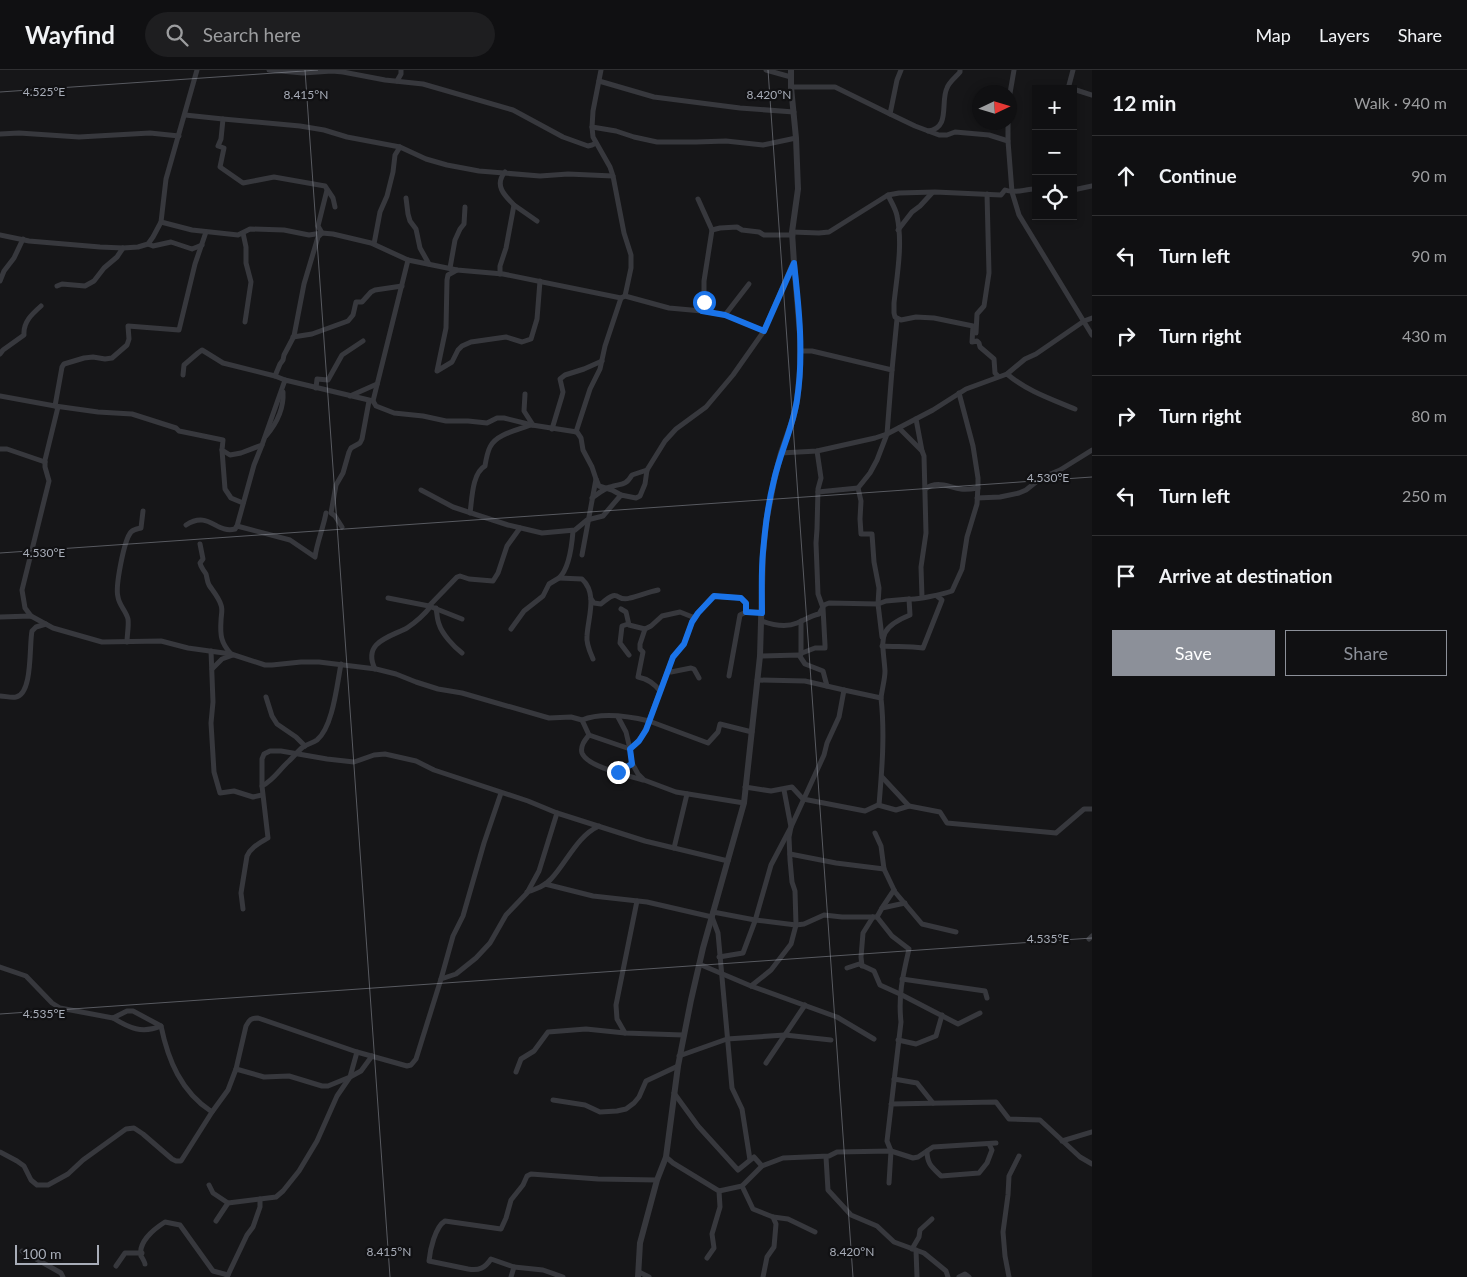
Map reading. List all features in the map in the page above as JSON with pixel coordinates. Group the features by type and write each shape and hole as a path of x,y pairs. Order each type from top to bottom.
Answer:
{"street":[{"path":"148,244 162,222 166,179 197,70"},
{"path":"269,70 303,73 344,72 423,84 513,110 563,137 588,146 596,143"},
{"path":"397,81 401,70"},
{"path":"576,432 590,389 600,369 605,346 632,268 631,255 624,233 613,176 606,158 596,143 592,127 593,111 601,70"},
{"path":"649,1277 639,1274 640,1243 658,1180 664,1167 679,1056 699,964 744,803 760,656 762,554 766,522 781,453 797,401 800,371 793,233 798,189 791,73 766,70"},
{"path":"890,114 901,70"},
{"path":"927,131 936,129 941,124 947,88 960,70"},
{"path":"1012,85 1014,70"},
{"path":"1071,85 1073,70"},
{"path":"599,81 654,96 740,108 794,112"},
{"path":"791,86 835,87 939,135 955,132 989,135 1008,141"},
{"path":"1077,91 1092,95"},
{"path":"185,115 324,130 347,137 400,147 426,159 479,171 540,176 568,174 613,176"},
{"path":"223,119 222,139 218,146 224,148 220,167 243,183 274,177 325,186 334,198 335,208"},
{"path":"592,127 657,142 726,141 763,145 796,138"},
{"path":"1008,130 1012,192 1018,215 1092,334"},
{"path":"0,134 19,133 79,137 150,133 179,136"},
{"path":"374,244 380,212 387,196 393,172 395,155 400,147"},
{"path":"505,172 500,186 502,193 537,221"},
{"path":"1077,189 1092,186"},
{"path":"322,233 318,226 327,190"},
{"path":"712,230 737,227 764,235 829,232 888,195 933,192 1001,195 1005,190 1012,192 1032,190"},
{"path":"898,230 912,212 933,192"},
{"path":"987,194 990,273 984,306 977,314 976,336 980,347 994,359 995,373 998,376"},
{"path":"818,492 858,488 870,473 877,460 887,434 898,319 894,313 898,253 897,214 888,195"},
{"path":"406,198 410,221 416,228 420,248 429,264"},
{"path":"698,199 712,230 704,281 702,311"},
{"path":"500,274 500,266 506,248 514,204"},
{"path":"450,268 455,240 464,224 465,207"},
{"path":"162,222 206,232 238,235 250,229 284,230 309,235 322,233 374,244 408,260 457,270 500,274 540,281 669,308 725,315 764,331"},
{"path":"206,232 179,330 128,326 127,345 112,358 84,358 64,364 62,367 44,467 49,481 22,590 25,608 31,616 53,628 102,642 161,641 188,648 232,654 265,665 301,662 341,664 375,669 396,674 438,689 462,693 549,718 571,717 582,720 602,716 636,718 708,743 718,732 720,724 752,732"},
{"path":"243,233 246,247 246,263 251,282 245,322"},
{"path":"275,376 293,337 304,284 318,237 322,233"},
{"path":"0,235 67,244 123,248 148,244 153,246 171,242 192,249 202,245"},
{"path":"0,281 14,258 22,239"},
{"path":"57,286 62,284 85,286 94,281 123,248"},
{"path":"342,527 335,516 331,514 336,485 343,473 351,448 360,443 362,439 408,260"},
{"path":"183,375 184,365 202,350 223,364 371,401 376,406 394,413 487,423 497,418 504,418 552,429 576,432 580,435 583,450 599,486 629,498 636,498 640,496 645,484 647,470 665,441 706,407 733,375 764,331 794,263"},
{"path":"457,270 448,275 446,280 446,328 437,371 452,362 458,350 470,342 506,337 522,342 531,339 537,319 540,281"},
{"path":"725,315 749,284"},
{"path":"293,337 312,334 348,321 353,315 356,302 362,302 371,292 402,286"},
{"path":"0,354 24,335 23,328 32,314 41,306"},
{"path":"898,319 934,318 973,326 972,342 977,341"},
{"path":"781,453 817,451 887,434 933,410 959,393 998,376 1008,374 1025,359 1036,354 1084,321 1092,318"},
{"path":"316,388 317,379 328,380 342,355 363,341"},
{"path":"800,351 812,351 892,370"},
{"path":"552,429 563,392 560,379 565,375 602,361"},
{"path":"1008,374 1017,382 1043,396 1075,408"},
{"path":"186,525 200,519 227,530 232,530 237,526 254,465 285,380"},
{"path":"350,396 377,384"},
{"path":"729,676 740,615 746,612 762,617 776,626 794,624 819,614 829,603 878,604 886,601 913,600 937,596 952,591 962,569 967,537 978,498 978,478 973,446 959,393"},
{"path":"525,394 524,410 532,425"},
{"path":"0,396 98,412 132,414 176,428 179,431 223,440 223,471 227,494 231,498 243,503"},
{"path":"916,419 925,467 926,533 922,567 922,597"},
{"path":"470,513 476,477 481,468 485,466 488,450 491,445 502,436 532,425"},
{"path":"899,428 922,451"},
{"path":"222,450 230,455 234,455 262,446"},
{"path":"0,449 7,449 45,462"},
{"path":"978,498 1000,497 1019,493 1041,478 1060,470 1092,450"},
{"path":"760,656 801,655 815,648 825,648 823,608 818,594 816,543 818,492 821,478 817,451"},
{"path":"592,498 606,489 624,484 629,481 632,475 647,470"},
{"path":"582,554 596,480"},
{"path":"925,489 931,485 942,484 964,490 978,488"},
{"path":"858,488 861,501 861,534 872,534 885,673 880,698 883,719 880,805"},
{"path":"421,490 452,507 520,528 542,532 573,530 587,520 603,516 621,495"},
{"path":"127,642 128,619 119,601 117,590 126,541 134,529 141,528 143,511"},
{"path":"237,526 290,540 315,557 319,535 323,531 326,514"},
{"path":"572,541 581,526"},
{"path":"375,669 372,663 372,656 375,646 386,637 413,624 432,607 435,600 457,577 493,581 498,573 505,550 520,528"},
{"path":"511,629 524,611 543,596 549,584 563,574 566,568 573,530"},
{"path":"200,544 203,560 200,567 221,602 223,645 232,654"},
{"path":"559,578 582,579 589,590 591,612 587,641 593,659"},
{"path":"591,599 594,603 602,604 615,594 621,598 630,598 658,590"},
{"path":"630,749 639,741 646,730 673,657 684,644 695,618 714,596 741,598 746,603 746,612"},
{"path":"882,646 896,645 923,648 942,600 937,596"},
{"path":"388,598 432,607 462,619"},
{"path":"882,637 888,628 899,619 910,615 909,599"},
{"path":"432,607 441,629 453,646 462,653"},
{"path":"621,609 626,612 628,624"},
{"path":"629,655 620,643 622,626 628,624 645,629 662,616 680,612 695,618"},
{"path":"0,617 31,616"},
{"path":"801,621 801,655 805,664 823,671 827,686"},
{"path":"0,696 16,697 23,694 26,688 32,631 36,627 46,624"},
{"path":"645,629 640,644 640,649 643,652 638,677 645,678 660,691"},
{"path":"212,651 213,702 211,723 214,772 220,793 234,791 253,797 262,795"},
{"path":"212,670 222,659 232,654"},
{"path":"262,786 270,783 277,772 304,746 316,741 327,725 335,698 341,664"},
{"path":"669,669 671,672 691,668 694,669 699,678"},
{"path":"757,680 805,682 880,698"},
{"path":"719,957 743,952 755,920 771,865 791,827 839,717 844,690"},
{"path":"266,698 272,716 278,724 296,737 304,746"},
{"path":"618,717 626,732 632,764 644,780"},
{"path":"582,720 589,735 630,749"},
{"path":"589,735 582,745 582,752 585,758 595,764 676,792 744,803"},
{"path":"243,909 241,893 249,850 268,838 262,795 261,763 264,754 270,751 354,762 374,755 385,754 416,761 434,770 528,801 557,813 645,841 728,861"},
{"path":"617,772 632,764"},
{"path":"882,777 910,806"},
{"path":"746,787 771,791 792,787 807,791"},
{"path":"792,787 803,799 866,811 880,805 896,810 910,806 940,812 947,822 1056,833 1084,809 1092,809"},
{"path":"751,986 771,970 791,944 796,925 794,891 791,877 789,837 791,827 784,790"},
{"path":"0,1152 24,1166 31,1180 37,1184 48,1186 68,1174 83,1160 126,1129 134,1128 147,1136 172,1159 182,1161 228,1090 236,1069 246,1026 252,1018 258,1018 406,1066 414,1063 453,936 463,916 501,793"},
{"path":"674,848 687,794"},
{"path":"441,979 456,974 476,958 490,943 506,915 527,893 539,871 557,813"},
{"path":"527,893 551,879 586,834 599,826"},
{"path":"875,833 882,846 884,869 894,890 904,903 922,924 956,932"},
{"path":"790,854 836,863 884,869"},
{"path":"544,884 593,896 637,901 712,915 796,925 804,924 824,915 875,917 892,936 910,949 902,979 899,1004 901,1022 887,1141 891,1151 889,1183"},
{"path":"862,966 863,933 894,890"},
{"path":"625,1033 617,1019 616,1006 637,901"},
{"path":"882,908 904,903"},
{"path":"712,915 718,933 732,1088 742,1109 750,1160"},
{"path":"699,964 751,986 837,1016 874,1039"},
{"path":"847,968 859,964 874,971 880,985 958,1024 980,1013"},
{"path":"0,967 26,976 52,1003 60,1008 113,1018 126,1026 144,1030 161,1026"},
{"path":"902,979 985,991 987,998"},
{"path":"766,1063 805,1005"},
{"path":"113,1018 126,1011 133,1010 161,1026 170,1059 181,1082 197,1100 212,1112"},
{"path":"898,1040 916,1044 936,1036 942,1015"},
{"path":"516,1072 521,1059 534,1050 548,1032 586,1028 625,1033 683,1035"},
{"path":"679,1056 727,1039 785,1035 831,1040"},
{"path":"210,1184 213,1193 228,1203 276,1197 299,1171 318,1141 333,1104 350,1077 358,1052"},
{"path":"236,1069 264,1077 289,1076 328,1086 361,1071 372,1056"},
{"path":"553,1100 585,1105 600,1112 626,1109 639,1097 646,1081 678,1066"},
{"path":"894,1079 917,1083 933,1103"},
{"path":"674,1093 698,1126 733,1166 738,1170 754,1157 762,1166"},
{"path":"891,1104 996,1102 1009,1119 1040,1120 1080,1157 1092,1164"},
{"path":"1062,1140 1092,1132"},
{"path":"666,1157 719,1191 742,1186 762,1166 783,1158 826,1156 837,1152 891,1151 913,1158 918,1157 932,1147 996,1143"},
{"path":"927,1150 927,1160 941,1176 979,1173 988,1163 992,1150 989,1144"},
{"path":"826,1156 828,1190 851,1215 877,1226 894,1242 924,1253 946,1271 948,1277"},
{"path":"1009,1277 1005,1256 1004,1232 1009,1176 1019,1156"},
{"path":"563,1277 543,1270 514,1267 491,1259 481,1269 468,1269 429,1261 430,1252 439,1227 445,1221 501,1229 511,1200 523,1185 527,1176 531,1174 598,1179 658,1180"},
{"path":"742,1186 753,1209 773,1217 788,1220 815,1232"},
{"path":"707,1258 714,1248 712,1234 720,1207 719,1191"},
{"path":"145,1264 141,1257 142,1248 158,1226 165,1222 180,1225 213,1271 227,1276 247,1235 253,1227 260,1207 260,1199"},
{"path":"216,1221 228,1203"},
{"path":"763,1277 767,1257 774,1247 776,1224 773,1217"},
{"path":"917,1277 914,1249 920,1230 932,1219"},
{"path":"22,1251 61,1273 63,1277"},
{"path":"116,1266 125,1253 142,1253"},
{"path":"511,1277 514,1267"},
{"path":"958,1277 965,1274 968,1277"}],"route":[{"path":"618,772 632,764 630,749 639,741 646,730 673,657 684,644 692,622 709,600 714,596 741,598 746,603 746,612 762,613 762,554 766,522 781,453 793,418 799,384 800,334 794,263 764,331 725,315 702,311 704,302"}]}
